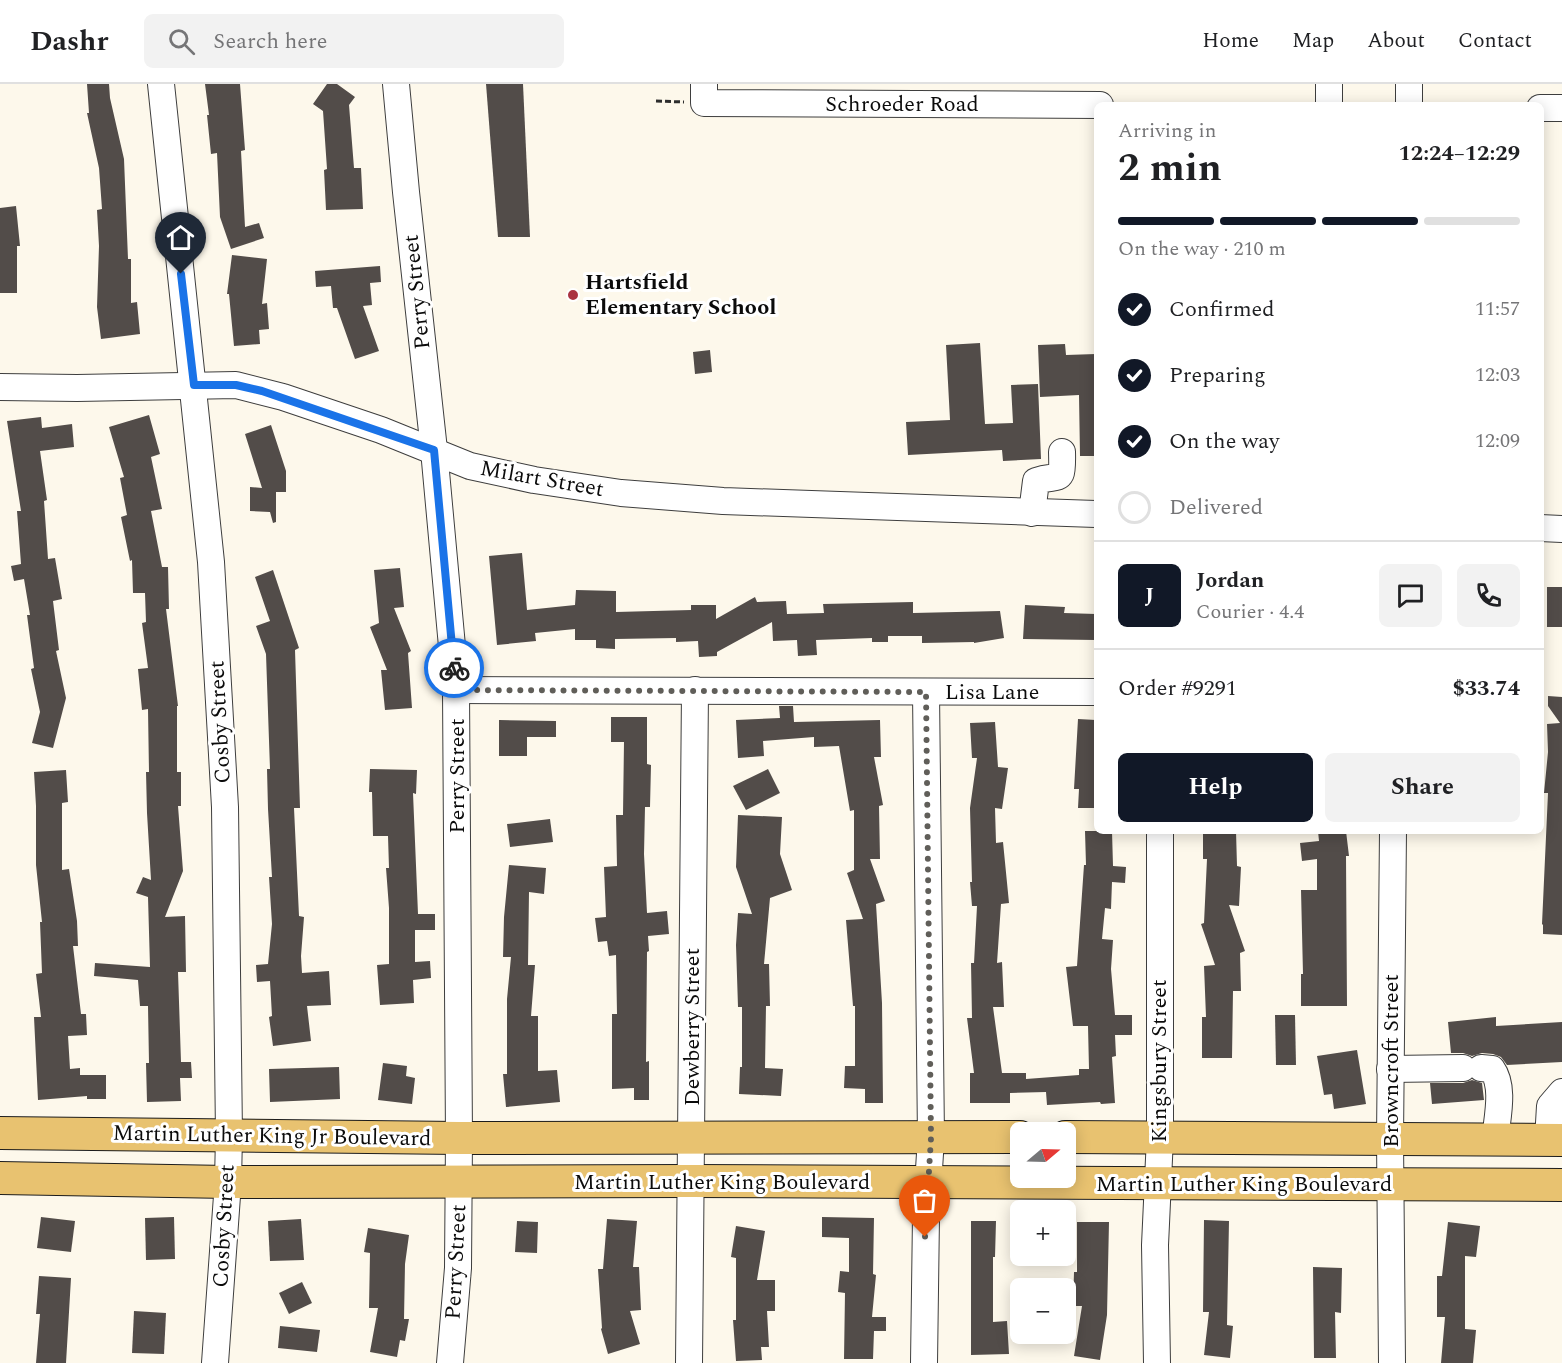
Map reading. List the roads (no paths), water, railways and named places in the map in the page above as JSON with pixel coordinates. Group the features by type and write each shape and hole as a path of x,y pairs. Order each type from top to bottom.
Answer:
{"main road":[{"name":"Martin Luther King Jr Boulevard","path":"0,1133 543,1137"},
{"name":"Martin Luther King Boulevard","path":"543,1137 1010,1137"},
{"name":"Martin Luther King Boulevard","path":"1076,1137 1555,1140"},
{"name":"Martin Luther King Jr Boulevard","path":"0,1178 228,1182 459,1182"},
{"name":"Martin Luther King Boulevard","path":"459,1182 1562,1185"}],"street":[{"name":"Cosby Street","path":"161,84 211,562 225,807 229,1135 228,1182 215,1363"},
{"name":"Perry Street","path":"396,84 456,690 459,1182 458,1268 450,1363"},
{"path":"1329,84 1329,102"},
{"path":"1408,102 1409,84"},
{"name":"Schroeder Road","path":"704,94 905,94 1094,105"},
{"path":"1544,108 1562,108"},
{"name":"Milart Street","path":"0,387 236,385 262,391 434,450 470,466 534,480 621,493 723,501 1094,514"},
{"path":"1032,513 1036,481 1060,476 1062,452"},
{"path":"1544,528 1562,529"},
{"name":"Lisa Lane","path":"456,690 1094,692"},
{"name":"Dewberry Street","path":"689,1363 695,690"},
{"path":"924,1363 927,1183 931,1138 926,692"},
{"name":"Kingsbury Street","path":"1157,1363 1155,1245 1160,1137 1160,834"},
{"name":"Browncroft Street","path":"1392,1363 1390,1069 1393,834"},
{"path":"1390,1069 1492,1069 1497,1075 1499,1085 1495,1140"},
{"path":"1555,1140 1550,1106 1562,1092"}],"place":[{"name":"Hartsfield Elementary School","path":"573,295"}]}
